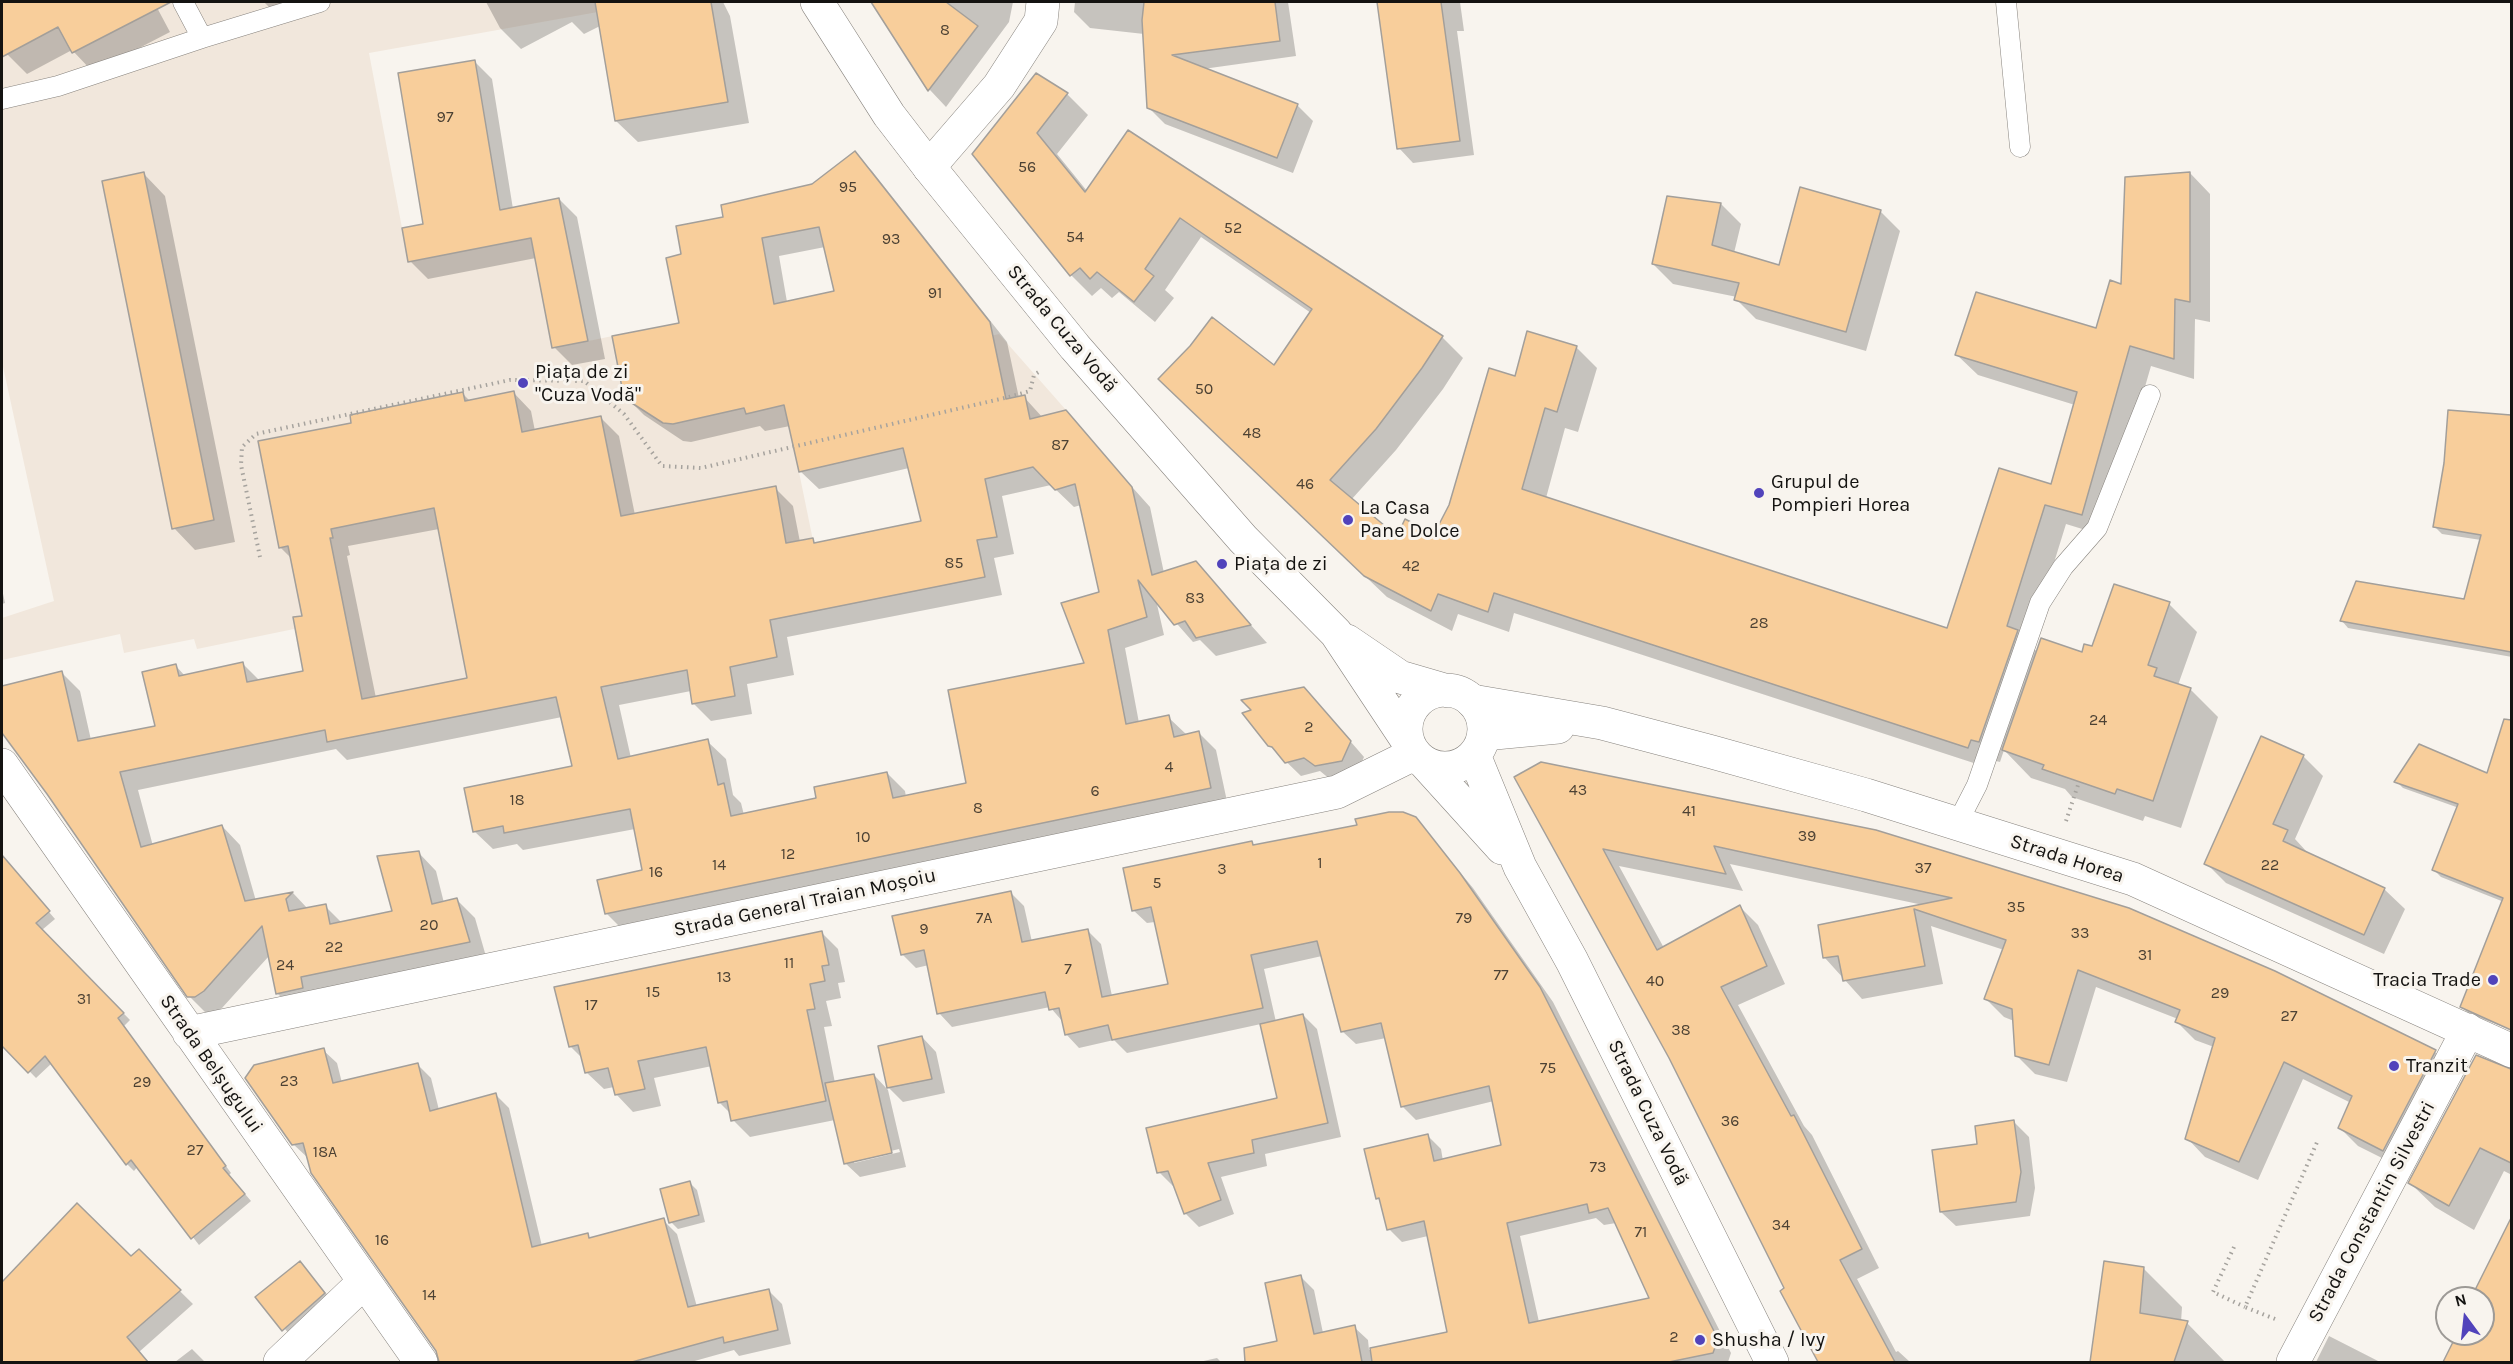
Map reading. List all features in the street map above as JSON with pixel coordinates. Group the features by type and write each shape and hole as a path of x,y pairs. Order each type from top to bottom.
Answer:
{"street":[{"name":"Strada Cuza Vodă","path":"817,2 889,115 929,167 1081,354 1243,538 1336,633 1415,752 1520,867"},
{"path":"929,167 999,86 1041,21 1043,2"},
{"name":"Strada Cuza Vodă","path":"1336,633 1400,677 1460,696"},
{"path":"1433,692 1460,696 1483,722 1479,745 1464,764 1451,768 1437,768 1415,752 1406,726 1410,711 1419,700 1433,692"},
{"name":"Strada Horea","path":"1460,696 1602,723 1866,795 2133,879 2511,1051"},
{"name":"Strada Horea","path":"1479,745 1602,723"},
{"name":"Strada Cuza Vodă","path":"1479,745 1520,867 1572,961 1772,1362"},
{"name":"Strada General Traian Moșoiu","path":"189,1033 1337,792 1415,752"},
{"name":"Strada Belșugului","path":"3,773 421,1362"},
{"name":"Strada Constantin Silvestri","path":"2293,1362 2468,1030"},
{"path":"280,1362 364,1282"}],"lane":[{"path":"183,2 202,38"},
{"path":"2,99 58,86 320,2"},
{"path":"2006,2 2020,147"},
{"path":"1957,824 1977,785 2040,603 2063,567 2097,528 2150,394"}],"path":[{"path":"260,557 241,465 242,447 256,434 510,380 584,381 624,414 662,466 701,468 1030,391 1034,375 1040,371"},
{"path":"2065,825 2079,782"},
{"path":"2246,1307 2318,1140"},
{"path":"2234,1247 2213,1292 2284,1323"}],"shaded area":[{"name":"Piața de zi \"Cuza Vodă\"","path":"2,2 654,2 369,53 402,228 559,198 588,341 796,299 815,376 999,334 1066,410 799,472 817,560 655,660 653,677 327,742 308,643 294,629 197,649 194,639 124,653 120,634 2,660 2,618 54,601 2,362"}],"building":[{"path":"2,2 171,2 72,53 58,27 2,57"},
{"path":"595,2 711,2 728,102 615,121"},
{"path":"871,2 946,2 978,26 928,91"},
{"path":"1144,2 1275,2 1280,41 1172,55 1298,104 1277,158 1147,108 1142,20"},
{"path":"1377,2 1441,2 1460,141 1397,149"},
{"path":"475,60 500,210 559,198 588,341 552,348 531,238 408,262 402,228 423,224 398,73"},
{"path":"1036,73 1068,93 1037,133 1085,192 1128,130 1443,336 1376,429 1330,480 1397,536 1405,519 1434,534 1449,505 1489,368 1515,376 1527,331 1577,346 1557,412 1545,408 1522,489 1947,628 1999,468 2051,484 2077,392 1955,355 1976,292 2096,328 2110,280 2121,284 2125,177 2190,172 2190,302 2175,299 2174,359 2130,346 2082,515 2045,505 2007,626 2018,630 1979,742 1971,740 1968,748 1494,593 1488,612 1438,594 1431,611 1364,576 1158,379 1190,346 1212,317 1274,365 1312,309 1180,218 1145,269 1154,276 1134,302 1097,272 1090,279 1080,268 1070,276 972,154"},
{"path":"855,151 990,322 1006,399 1025,395 1030,419 1066,410 1132,487 1152,575 1196,561 1251,625 1196,638 1185,621 1174,625 1138,580 1147,617 1108,630 1126,724 1169,715 1174,737 1199,731 1211,788 605,914 597,880 642,870 630,809 504,833 503,826 473,832 464,788 572,766 556,697 327,742 325,730 120,772 141,847 222,825 245,901 293,892 286,899 289,911 326,904 330,924 392,911 377,856 419,851 432,904 457,898 470,942 301,977 303,988 276,994 262,926 204,991 195,997 187,997 47,794 2,733 2,686 62,671 78,741 155,726 142,672 176,664 179,676 243,662 247,682 303,671 293,617 302,616 288,546 279,548 258,441 351,423 350,415 463,392 465,401 514,391 522,432 601,416 621,516 776,486 786,543 813,538 814,543 921,521 903,448 799,472 784,405 746,414 744,408 673,424 663,423 624,398 612,336 679,323 666,258 681,254 676,226 723,217 721,205 812,184","holes":["819,227 834,291 774,304 762,238","1033,467 1055,490 1075,484 1099,592 1061,603 1084,663 948,690 966,783 893,798 887,772 814,787 816,798 731,816 724,783 718,785 708,739 618,759 601,687 687,670 692,704 735,696 730,667 777,657 770,620 985,577 977,540 997,537 985,479","434,508 467,678 362,699 330,538 333,538 331,529"]},
{"path":"144,172 214,520 172,529 102,181"},
{"path":"1800,187 1881,210 1846,332 1734,300 1739,283 1652,264 1667,196 1721,203 1712,245 1779,265"},
{"path":"2448,410 2511,415 2511,652 2340,621 2356,581 2464,599 2481,535 2433,527 2444,463"},
{"path":"2114,584 2170,602 2148,665 2157,668 2154,676 2191,688 2153,801 2117,789 2115,794 2042,769 2044,765 2002,750 2041,638 2082,652 2084,644 2092,646"},
{"path":"1304,687 1351,741 1342,761 1315,766 1304,758 1285,763 1272,747 1268,746 1242,713 1251,710 1241,700"},
{"path":"2504,719 2511,720 2511,1030 2460,1007 2503,898 2432,870 2458,804 2394,782 2419,744 2487,773"},
{"path":"2261,736 2304,755 2273,824 2288,830 2283,841 2385,888 2364,935 2204,864"},
{"path":"1541,762 1876,830 2129,908 2275,971 2436,1050 2383,1151 2338,1128 2352,1096 2284,1062 2239,1162 2185,1139 2215,1038 2175,1022 2180,1010 2078,970 2049,1065 2015,1056 2012,1009 1984,999 2006,940 1914,909 1925,966 1843,981 1838,956 1823,958 1818,925 1952,898 1714,846 1726,874 1603,849 1657,950 1740,905 1767,966 1721,987 1791,1116 1794,1115 1862,1249 1840,1260 1895,1362 1818,1362 1780,1291 1784,1288 1669,1058 1514,777"},
{"path":"1389,812 1403,812 1416,817 1460,873 1540,987 1718,1339 1713,1353 1669,1362 1372,1362 1370,1348 1447,1332 1424,1221 1387,1230 1379,1198 1376,1199 1364,1149 1428,1134 1434,1161 1501,1145 1489,1086 1401,1107 1381,1023 1341,1032 1317,941 1251,955 1263,1008 1112,1040 1108,1025 1065,1035 1059,1008 1049,1010 1045,992 937,1014 924,950 901,955 892,916 1011,891 1022,942 1088,929 1102,997 1168,984 1151,907 1132,911 1123,868 1252,841 1253,845 1357,825 1355,819","holes":["1587,1204 1589,1213 1608,1208 1649,1298 1529,1323 1507,1223"]},
{"path":"2,855 50,911 36,923 124,1013 118,1018 226,1166 223,1168 245,1194 191,1239 131,1160 126,1165 45,1056 28,1073 2,1046"},
{"path":"822,931 829,965 822,966 825,981 810,984 815,1009 807,1010 826,1101 731,1121 727,1101 718,1103 706,1047 638,1061 645,1089 615,1095 608,1068 585,1073 578,1045 569,1047 554,987"},
{"path":"1303,1014 1328,1123 1252,1140 1254,1153 1208,1163 1221,1200 1184,1214 1168,1171 1157,1173 1146,1128 1277,1098 1260,1024"},
{"path":"922,1036 932,1079 887,1088 878,1046"},
{"path":"324,1048 333,1083 418,1063 430,1111 496,1093 532,1247 588,1233 589,1238 664,1218 688,1307 769,1289 778,1330 724,1343 723,1337 632,1362 439,1362 436,1351 311,1173 303,1143 292,1145 245,1078 254,1065"},
{"path":"2476,1055 2511,1069 2511,1163 2480,1148 2449,1206 2408,1183"},
{"path":"874,1074 892,1153 844,1164 825,1083"},
{"path":"2014,1120 2021,1172 2016,1202 1940,1212 1932,1150 1977,1144 1975,1126"},
{"path":"690,1181 699,1215 669,1223 660,1189"},
{"path":"77,1203 131,1256 139,1249 181,1290 127,1337 148,1362 2,1362 2,1282"},
{"path":"2511,1218 2511,1362 2443,1362 2451,1346 2495,1346 2495,1286 2477,1286"},
{"path":"300,1261 325,1293 282,1331 255,1297"},
{"path":"2104,1261 2144,1267 2140,1313 2188,1321 2174,1362 2090,1362"},
{"path":"1301,1275 1314,1334 1355,1325 1362,1362 1245,1362 1244,1348 1277,1341 1265,1283"}],"place":[{"name":"Piața de zi \"Cuza Vodă\"","path":"523,383"},
{"name":"Grupul de Pompieri Horea","path":"1759,493"},
{"name":"La Casa Pane Dolce","path":"1348,520"},
{"name":"Piața de zi","path":"1222,564"},
{"name":"Tracia Trade","path":"2493,980"},
{"name":"Tranzit","path":"2394,1066"},
{"name":"Shusha / Ivy","path":"1700,1340"}]}
